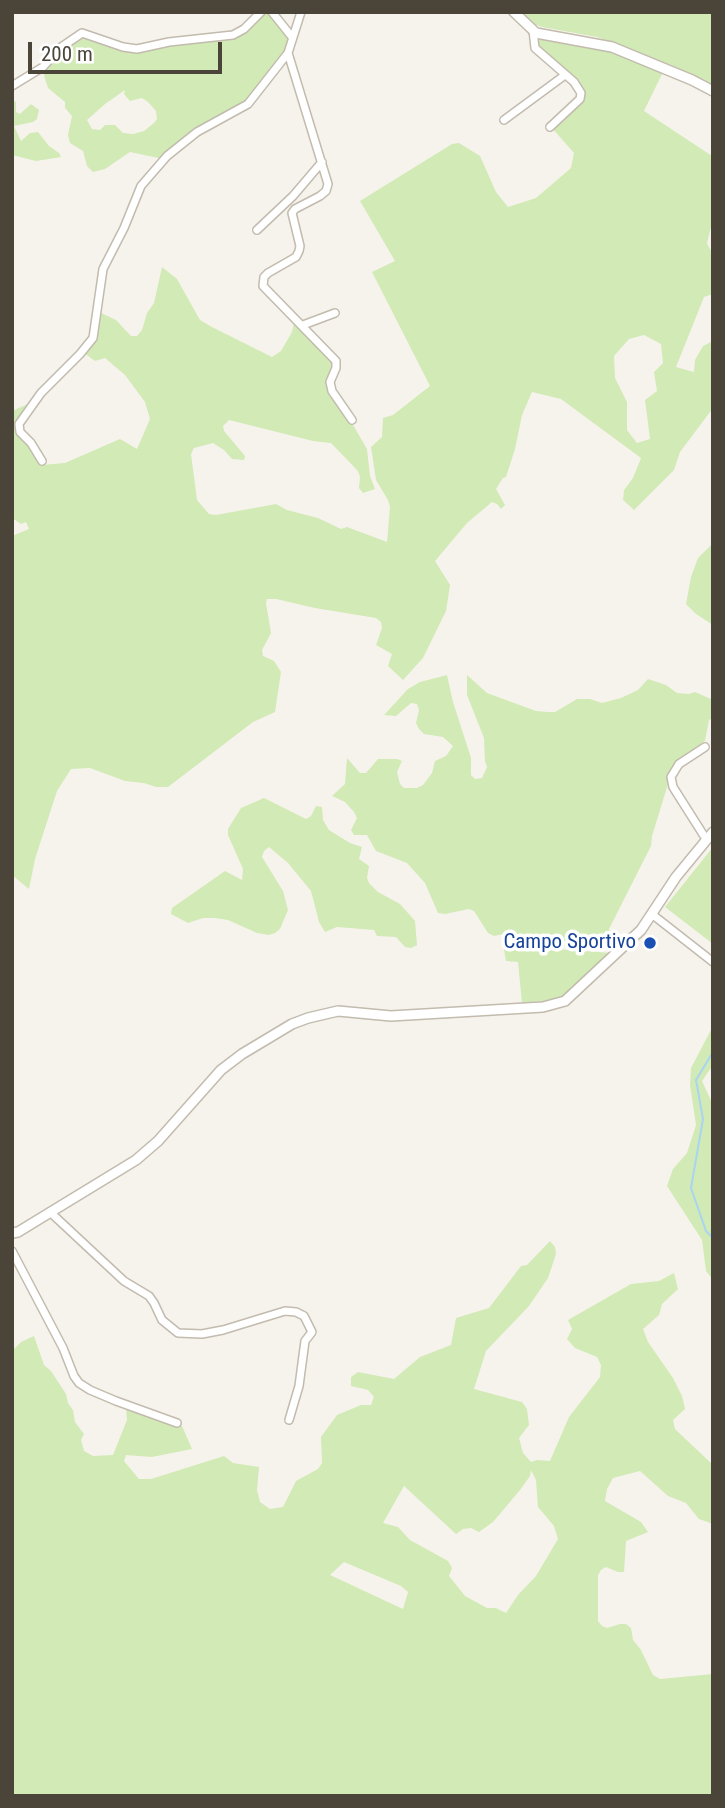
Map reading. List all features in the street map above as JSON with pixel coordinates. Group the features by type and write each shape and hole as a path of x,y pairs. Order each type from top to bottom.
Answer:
{"street":[{"path":"12,86 43,67 60,48 82,33 137,49 169,42 233,35 244,29 261,12"},
{"path":"272,12 292,37"},
{"path":"42,461 40,454 20,432 19,424 41,393 93,338 103,269 141,186 167,156 197,132 248,104 288,53 301,12"},
{"path":"513,12 533,30 549,36 611,47 692,80 713,92"},
{"path":"533,30 535,48 580,89 580,99 550,127"},
{"path":"288,53 328,184 326,191 292,213 300,246 296,257 268,273 263,281 267,291 336,361 330,382 332,391 352,420"},
{"path":"504,120 565,75"},
{"path":"257,230 293,196 322,162"},
{"path":"303,325 335,313"},
{"path":"12,1233 135,1160 158,1141 221,1070 292,1024 338,1011 391,1016 549,1007 570,996 656,917 676,877 709,835 673,787 671,776 679,764 705,747"},
{"path":"656,917 713,962"},
{"path":"50,1212 124,1281 149,1296 162,1320 178,1334 202,1334 223,1330 285,1311 304,1316 312,1332 306,1341 299,1386 289,1420"},
{"path":"12,1251 79,1383 116,1401 177,1423"}],"green space":[{"path":"262,12 271,12 291,37 288,53 256,95 163,159 130,152 105,169 93,172 87,166 83,151 70,143 68,135 72,116 65,108 65,102 48,88 44,75 45,66 82,34 123,48 233,36","holes":["125,90 124,94 130,101 142,98 148,102 156,111 157,119 154,123 144,131 133,134 123,133 115,125 105,125 100,130 92,129 87,120"]},
{"path":"520,12 713,12 713,86 673,66 597,37 531,23"},
{"path":"535,35 610,49 663,72 644,111 712,156 713,219 707,243 713,255 713,294 704,297 676,367 694,372 695,360 703,346 713,341 713,408 680,452 674,470 634,510 623,500 624,490 633,478 641,458 561,399 532,392 522,415 506,477 496,489 505,505 501,509 492,502 467,523 435,561 450,585 446,611 423,658 403,680 388,666 392,654 376,645 382,628 381,622 376,618 267,599 271,633 262,650 263,656 274,661 281,672 275,712 253,722 168,787 125,781 90,768 71,769 57,791 35,859 29,889 12,875 12,536 29,529 26,522 21,524 12,518 12,411 30,403 16,423 15,429 42,465 65,463 120,439 137,449 150,419 145,402 125,375 105,358 95,361 84,353 101,313 116,320 131,336 137,336 154,303 162,267 177,279 200,320 210,326 272,357 281,351 292,332 294,322 333,361 334,367 328,382 367,449 370,476 375,489 363,493 359,488 358,471 331,443 229,420 223,426 224,431 245,456 244,460 232,459 213,443 194,448 191,454 197,500 209,514 216,515 276,504 341,529 347,527 387,542 390,507 376,480 371,447 382,437 383,418 393,415 430,386 372,272 395,261 360,201 452,144 459,143 480,156 496,192 508,207 536,198 571,168 574,153 552,128 583,94 536,48","holes":["644,335 661,344 663,363 654,372 657,391 645,400 650,439 637,443 627,430 627,402 615,378 614,356 629,339"]},
{"path":"12,100 16,102 16,112 20,114 31,104 39,110 37,119 33,122 14,126 21,141 30,133 38,132 61,157 36,161 12,155"},
{"path":"713,543 713,625 686,604 698,558"},
{"path":"447,675 471,758 471,775 475,779 482,778 487,767 484,738 467,695 467,675 487,693 536,711 555,712 577,699 602,703 621,698 638,690 648,679 666,685 677,693 695,692 713,700 713,718 709,720 705,741 680,758 669,773 651,846 609,929 610,936 620,944 615,949 540,945 508,933 494,936 488,933 474,911 469,909 438,913 425,883 407,863 376,851 367,835 354,835 351,830 357,818 354,812 345,802 332,796 345,784 347,758 360,773 366,773 378,759 397,759 402,761 397,772 404,788 423,785 432,773 435,761 446,756 453,746 443,737 424,734 419,729 416,723 419,710 417,704 411,703 396,716 384,715 408,689 420,682"},
{"path":"264,798 306,819 311,816 316,806 322,807 323,820 329,830 362,847 359,859 369,866 369,883 378,892 400,904 415,921 417,945 405,947 396,937 377,936 374,930 337,927 325,932 319,922 311,891 288,863 269,847 262,857 283,891 288,910 280,929 275,933 257,933 228,920 215,918 203,918 188,923 171,914 172,908 225,871 242,880 243,869 228,835 228,829 241,808"},
{"path":"713,847 713,944 665,907"},
{"path":"502,939 514,939 540,948 612,953 568,993 553,1000 522,1003 518,962 506,961"},
{"path":"713,1026 713,1065 702,1081 713,1105 713,1280 706,1271 702,1240 667,1186 673,1169 687,1153 696,1125 690,1085 691,1068"},
{"path":"550,1241 555,1247 556,1254 548,1278 529,1306 486,1351 474,1389 522,1402 527,1409 529,1425 519,1438 523,1453 531,1462 550,1461 569,1417 600,1377 601,1365 597,1357 575,1348 567,1339 572,1329 568,1320 631,1284 659,1281 674,1273 678,1289 662,1304 659,1315 643,1329 648,1342 682,1396 685,1409 673,1420 675,1429 713,1465 713,1524 699,1519 686,1503 668,1496 640,1471 613,1478 605,1501 641,1522 648,1532 626,1541 624,1572 606,1567 598,1575 598,1621 607,1628 626,1624 631,1628 633,1640 653,1675 660,1679 713,1674 713,1796 12,1796 12,1351 21,1342 34,1336 44,1365 66,1394 75,1422 84,1434 81,1440 84,1451 93,1456 113,1455 127,1420 126,1408 182,1426 192,1449 152,1457 126,1455 124,1461 139,1479 151,1479 224,1456 233,1463 259,1467 257,1490 260,1502 270,1509 283,1507 296,1481 318,1469 322,1463 321,1437 337,1415 361,1405 371,1405 374,1397 368,1390 351,1386 351,1377 358,1372 394,1379 420,1357 451,1345 456,1318 489,1308 521,1266 527,1265","holes":["531,1470 536,1480 538,1507 554,1526 558,1539 536,1576 506,1613 496,1608 487,1608 465,1596 449,1576 452,1568 448,1561 410,1540 398,1527 383,1523 404,1486 456,1534 471,1528 479,1532 493,1522 520,1490","344,1562 401,1586 408,1592 403,1609 330,1575"]}],"waterway":[{"path":"713,1052 696,1080 703,1119 691,1188 706,1231 713,1238"}],"place":[{"name":"Campo Sportivo","path":"650,943"}]}
